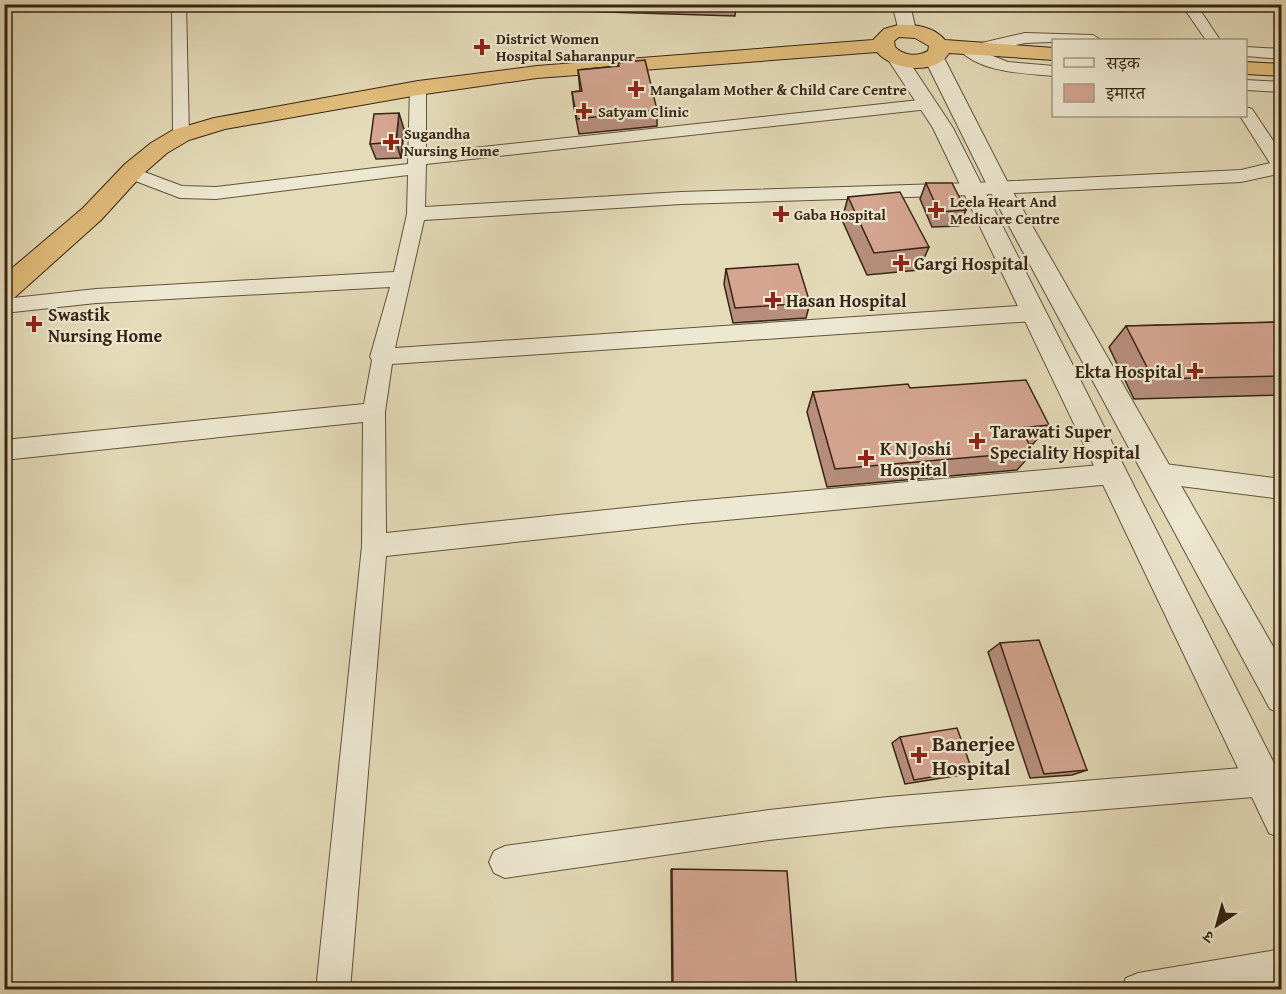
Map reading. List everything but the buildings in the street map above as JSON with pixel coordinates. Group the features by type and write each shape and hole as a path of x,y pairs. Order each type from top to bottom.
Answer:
{"highway":[{"path":"890,52 886,36 907,31 930,37 936,52"},
{"path":"4,291 92,214 131,172 159,148 181,135 222,123 418,88 537,72 890,52 921,61 936,52 972,48 1052,54"},
{"path":"1247,68 1281,70"}],"street":[{"path":"901,4 907,31"},
{"path":"1171,4 1195,39"},
{"path":"1188,4 1212,39"},
{"path":"178,7 181,135"},
{"path":"972,48 1025,38 1059,39"},
{"path":"972,48 986,61 1001,66 1052,71"},
{"path":"1247,51 1281,54"},
{"path":"890,52 929,104 986,188 1157,473 1281,697"},
{"path":"936,52 1034,312 1112,474 1272,780 1281,820"},
{"path":"1247,85 1281,87"},
{"path":"333,990 374,546 374,412 381,357 402,279 416,214 418,88"},
{"path":"131,172 180,192 216,193 418,164 929,104"},
{"path":"416,214 681,198 986,188 1241,176 1281,166 1247,115"},
{"path":"4,306 96,296 402,279"},
{"path":"381,357 1034,312"},
{"path":"4,450 374,412"},
{"path":"1157,473 1281,489"},
{"path":"374,546 695,512 1112,474"},
{"path":"505,862 769,825 1272,780"},
{"path":"1138,990 1281,966"}],"lane":[{"path":"178,7 226,4"}],"place":[{"name":"District Women Hospital Saharanpur","path":"482,47"},
{"name":"Mangalam Mother & Child Care Centre","path":"636,89"},
{"name":"Satyam Clinic","path":"584,111"},
{"name":"Sugandha Nursing Home","path":"391,142"},
{"name":"Leela Heart And Medicare Centre","path":"936,210"},
{"name":"Gaba Hospital","path":"781,214"},
{"name":"Gargi Hospital","path":"901,263"},
{"name":"Hasan Hospital","path":"773,300"},
{"name":"Swastik Nursing Home","path":"34,324"},
{"name":"Ekta Hospital","path":"1195,371"},
{"name":"Tarawati Super Speciality Hospital","path":"977,441"},
{"name":"K N Joshi Hospital","path":"866,458"},
{"name":"Banerjee Hospital","path":"919,755"}]}
